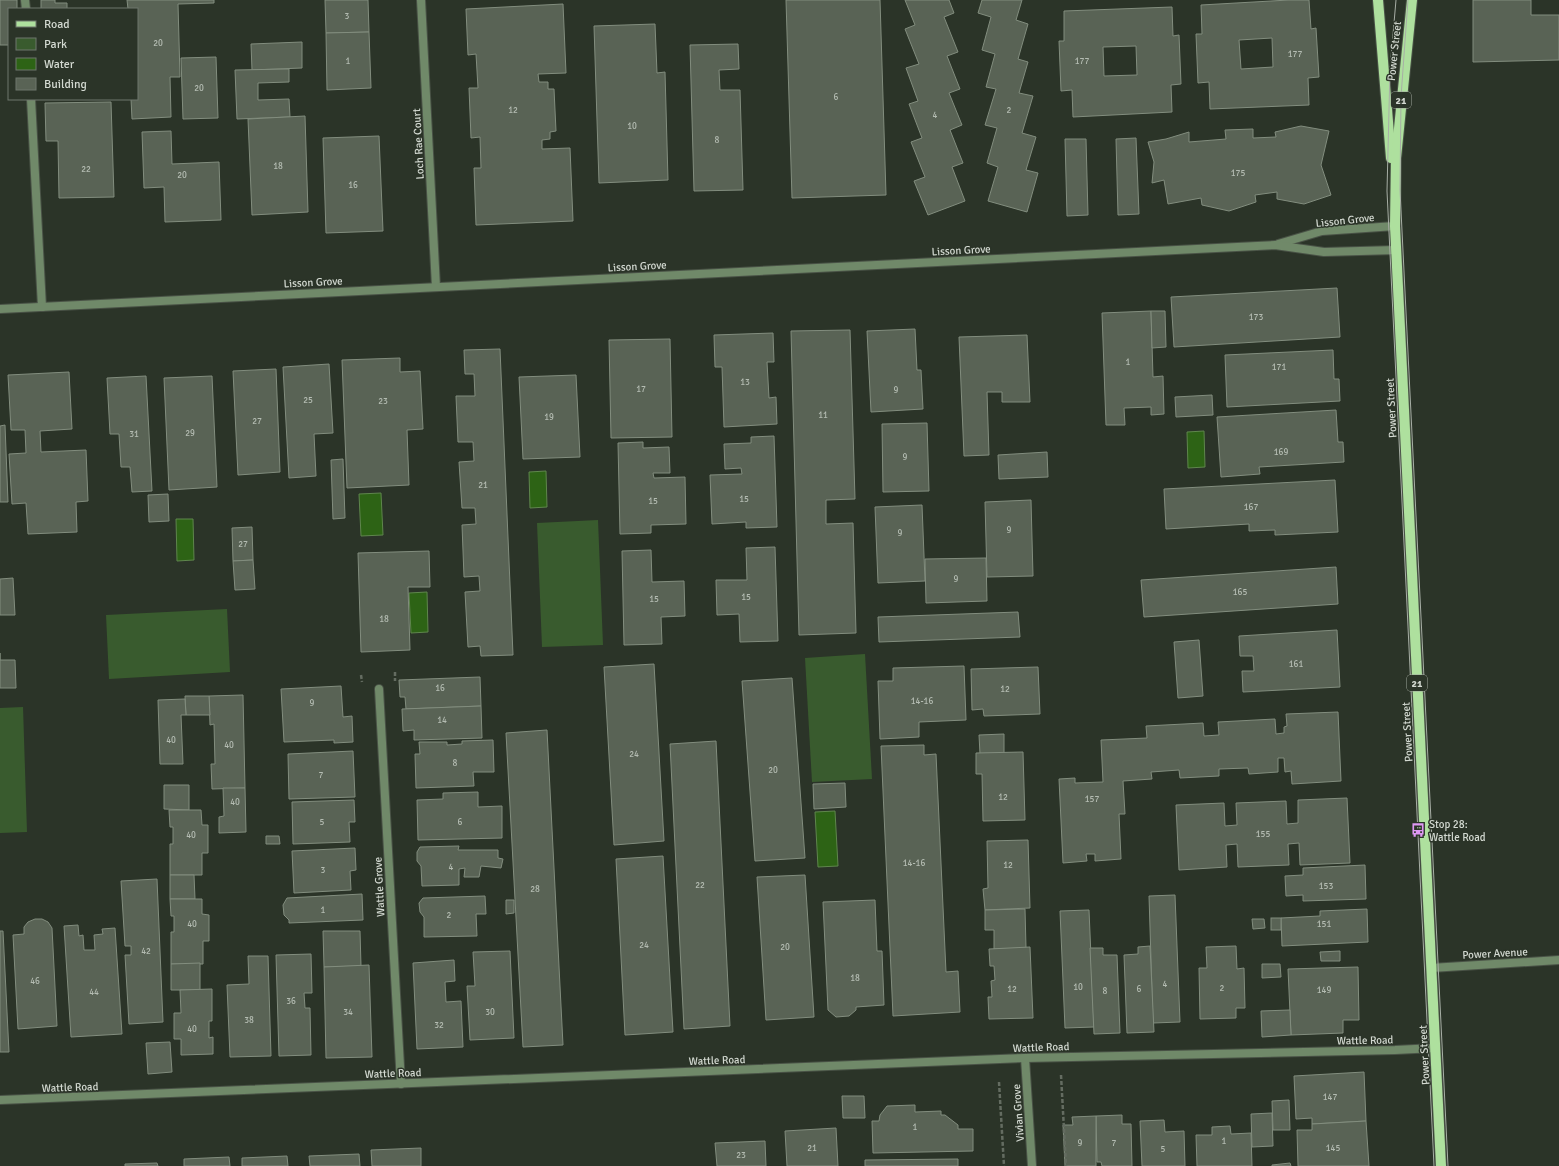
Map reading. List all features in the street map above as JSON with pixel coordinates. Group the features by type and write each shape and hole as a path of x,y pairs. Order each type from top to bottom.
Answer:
{"main road":[{"name":"Power Street","path":"1378,0 1394,200 1441,1166"},
{"name":"Power Street","path":"1394,200 1398,129 1412,0"}],"street":[{"name":"Loch Rae Court","path":"422,0 436,287"},
{"path":"31,100 42,307"},
{"name":"Lisson Grove","path":"1275,245 1322,231 1395,226"},
{"name":"Lisson Grove","path":"0,309 1275,245 1324,252 1396,250"},
{"name":"Wattle Grove","path":"379,689 402,1084"},
{"name":"Power Avenue","path":"1431,968 1559,960"},
{"name":"Wattle Road","path":"0,1100 1026,1058 1435,1048"},
{"name":"Vivian Grove","path":"1026,1058 1032,1166"}],"path":[{"path":"1060,1057 1066,1166"},
{"path":"999,1082 1004,1166"}],"green space":[{"path":"598,520 603,645 542,647 537,523"},
{"path":"227,609 230,672 109,679 106,615"},
{"path":"865,654 872,779 812,782 805,658"},
{"path":"23,707 27,832 0,833 0,708"}],"water":[{"path":"1204,431 1205,467 1188,468 1187,432"},
{"path":"546,471 547,507 530,508 529,472"},
{"path":"381,493 383,535 361,536 359,494"},
{"path":"176,519 193,519 194,560 177,561"},
{"path":"427,592 428,632 411,633 409,593"},
{"path":"835,811 838,866 818,867 815,812"}],"building":[{"path":"0,0 17,0 17,8 8,8 8,45 0,45"},
{"path":"41,0 55,0 55,3 67,3 67,8 41,8"},
{"path":"127,0 214,0 214,3 178,4 180,77 170,77 171,117 132,119 131,100 138,100 138,8 128,8"},
{"path":"325,0 368,0 369,32 326,33"},
{"path":"786,0 880,0 886,195 792,198"},
{"path":"905,0 949,0 954,13 944,17 958,52 947,56 960,89 949,93 962,125 950,130 963,163 952,167 965,201 928,215 914,181 925,177 911,142 922,138 909,104 918,101 906,68 919,64 905,29 915,25"},
{"path":"982,0 1022,0 1016,20 1028,24 1018,59 1028,62 1019,93 1033,96 1022,133 1036,137 1026,170 1038,173 1027,212 988,201 998,167 987,163 997,128 985,125 996,89 986,87 995,54 982,50 991,17 978,13"},
{"path":"1309,0 1311,29 1316,28 1319,77 1308,78 1309,105 1210,109 1209,82 1198,83 1196,34 1202,34 1201,5","holes":["1272,38 1273,67 1241,69 1239,40"]},
{"path":"1473,0 1531,0 1531,15 1559,15 1559,60 1473,62"},
{"path":"563,4 566,73 538,74 539,82 548,82 548,89 554,89 556,131 550,132 550,139 542,140 542,149 570,148 573,221 476,225 474,168 481,168 480,137 471,138 469,88 478,88 476,54 468,55 466,9"},
{"path":"1172,7 1173,36 1179,35 1181,84 1171,85 1172,112 1073,117 1072,90 1061,91 1059,41 1064,41 1064,11","holes":["1136,46 1137,75 1104,76 1103,47"]},
{"path":"655,24 657,73 665,72 668,180 599,183 594,26"},
{"path":"369,32 371,88 327,90 326,33"},
{"path":"302,42 302,68 252,70 251,44"},
{"path":"738,44 739,69 719,70 720,90 740,90 743,190 694,191 690,45"},
{"path":"216,57 218,118 183,119 181,58"},
{"path":"289,69 289,82 258,83 258,100 289,99 290,117 237,119 235,70"},
{"path":"111,102 114,197 59,198 58,141 46,141 45,103"},
{"path":"305,116 308,212 252,215 248,119"},
{"path":"1301,126 1329,131 1321,165 1331,195 1304,204 1277,199 1277,192 1255,195 1256,202 1229,211 1202,205 1201,198 1168,204 1164,180 1152,183 1154,162 1148,142 1166,139 1189,132 1189,142 1226,139 1225,130 1253,129 1253,138 1276,137 1275,132"},
{"path":"171,131 172,164 219,162 221,220 165,222 164,187 144,188 142,132"},
{"path":"379,136 383,231 326,233 323,138"},
{"path":"1136,138 1139,214 1118,215 1116,139"},
{"path":"1065,139 1086,139 1088,215 1067,216"},
{"path":"1337,288 1340,337 1174,347 1171,297"},
{"path":"1151,311 1153,377 1163,376 1164,414 1151,415 1151,407 1124,408 1125,425 1106,425 1102,313"},
{"path":"1151,311 1165,311 1166,347 1152,348"},
{"path":"915,329 917,370 921,370 923,409 871,412 867,331"},
{"path":"850,330 855,499 826,500 826,524 853,523 856,633 799,635 791,331"},
{"path":"773,333 774,362 767,362 769,398 776,397 777,424 724,427 722,367 715,367 714,335"},
{"path":"1027,335 1030,402 1002,402 1002,392 987,392 989,455 964,456 959,337"},
{"path":"670,339 672,437 611,438 609,340"},
{"path":"500,349 513,655 481,656 480,646 468,647 465,592 480,591 479,576 464,577 462,525 476,524 475,508 462,508 459,462 474,461 473,442 458,442 456,396 475,396 474,374 465,374 464,350"},
{"path":"1333,350 1334,379 1339,379 1340,401 1227,407 1225,355"},
{"path":"400,358 400,372 420,371 423,429 407,430 409,485 347,488 342,360"},
{"path":"329,364 333,433 314,434 316,476 289,478 283,367"},
{"path":"276,369 280,472 238,475 233,371"},
{"path":"69,372 72,429 40,431 41,452 86,450 88,501 76,502 77,532 28,534 26,503 12,504 9,454 26,453 25,430 11,430 8,375"},
{"path":"576,375 580,457 523,459 519,377"},
{"path":"146,376 152,491 132,492 130,467 121,467 119,434 110,434 107,378"},
{"path":"212,376 217,487 169,490 164,378"},
{"path":"1212,395 1213,415 1176,417 1175,397"},
{"path":"1336,410 1338,442 1343,442 1344,462 1259,467 1260,474 1221,477 1217,417"},
{"path":"927,423 929,491 883,492 882,424"},
{"path":"5,425 8,502 0,502 0,426"},
{"path":"774,436 777,527 746,528 746,522 712,524 710,475 742,474 741,468 725,469 724,444 751,443 751,437"},
{"path":"643,442 643,448 669,447 670,473 653,473 654,478 685,477 686,524 651,525 651,533 620,534 618,443"},
{"path":"1047,452 1048,477 999,479 998,455"},
{"path":"343,459 345,518 333,519 331,460"},
{"path":"1335,480 1338,532 1275,535 1275,530 1249,531 1249,524 1166,529 1164,489"},
{"path":"168,494 169,521 149,522 148,495"},
{"path":"1031,500 1033,576 987,577 985,502"},
{"path":"922,505 925,581 878,583 875,507"},
{"path":"252,527 253,560 233,561 232,528"},
{"path":"775,547 778,641 740,642 739,614 717,615 716,580 747,580 746,548"},
{"path":"651,550 652,582 684,581 685,616 661,617 662,644 624,645 622,551"},
{"path":"429,551 430,587 408,587 410,650 361,652 358,553"},
{"path":"986,558 987,601 926,603 925,559"},
{"path":"253,560 255,589 235,590 233,561"},
{"path":"1336,567 1338,604 1144,617 1141,580"},
{"path":"13,578 15,615 0,615 0,579"},
{"path":"1018,612 1020,637 879,642 878,617"},
{"path":"1337,630 1340,687 1243,692 1242,671 1254,671 1253,656 1240,656 1239,636"},
{"path":"1199,640 1203,696 1178,698 1174,642"},
{"path":"0,660 15,660 16,688 0,688"},
{"path":"654,664 664,841 614,845 604,667"},
{"path":"964,666 966,720 919,722 919,737 880,739 878,681 893,681 893,668"},
{"path":"1038,667 1040,714 984,716 983,709 972,710 971,669"},
{"path":"480,677 481,706 406,709 405,697 400,697 399,680"},
{"path":"792,678 805,858 755,861 742,681"},
{"path":"341,686 343,717 352,716 353,742 334,743 334,740 284,742 281,689"},
{"path":"243,695 245,788 212,789 211,764 215,764 214,724 210,725 209,696"},
{"path":"185,696 209,696 210,715 186,715"},
{"path":"185,699 186,715 181,715 183,764 160,764 158,700"},
{"path":"481,706 482,738 414,740 414,730 403,731 402,709"},
{"path":"1338,712 1341,781 1292,784 1291,771 1285,772 1284,758 1278,758 1278,772 1249,774 1248,768 1219,769 1219,776 1180,778 1179,770 1151,772 1152,779 1123,781 1125,814 1119,814 1121,859 1095,861 1095,854 1086,854 1087,861 1063,863 1059,779 1075,778 1075,783 1103,782 1101,740 1147,738 1146,726 1203,723 1204,736 1219,735 1218,722 1275,719 1276,734 1284,733 1284,727 1287,726 1286,714"},
{"path":"547,730 563,1045 523,1047 506,733"},
{"path":"1004,734 1004,753 980,754 979,735"},
{"path":"493,740 494,772 473,772 474,786 416,788 415,754 420,754 419,742 447,742 447,745 462,744 462,741"},
{"path":"716,741 730,1026 684,1029 670,744"},
{"path":"924,745 924,755 936,754 946,972 958,971 960,1012 893,1016 881,746"},
{"path":"353,751 355,797 289,799 288,754"},
{"path":"1023,752 1025,820 983,821 982,774 976,774 976,753"},
{"path":"845,783 846,807 814,809 813,784"},
{"path":"164,785 189,785 189,810 164,809"},
{"path":"223,788 245,788 246,832 219,833 219,817 224,816"},
{"path":"478,792 478,807 502,806 502,838 418,840 417,800 443,799 443,793"},
{"path":"1347,798 1350,863 1300,865 1299,843 1288,844 1289,865 1238,867 1237,844 1226,845 1227,867 1179,870 1176,805 1224,803 1225,826 1237,825 1236,803 1286,801 1287,824 1298,823 1298,800"},
{"path":"354,800 355,822 349,822 350,842 293,844 292,802"},
{"path":"169,810 201,810 202,825 208,825 208,853 202,853 202,875 170,875 170,844 173,844 173,827 170,827"},
{"path":"266,836 279,836 280,844 266,844"},
{"path":"1028,840 1030,908 985,910 983,889 988,888 987,841"},
{"path":"459,846 458,850 498,850 498,858 503,859 501,868 481,866 479,877 464,877 465,868 459,869 459,885 422,886 421,866 417,861 417,852 420,847"},
{"path":"355,848 356,870 350,871 351,890 294,893 292,851"},
{"path":"663,856 673,1032 625,1035 616,859"},
{"path":"1365,865 1366,899 1303,901 1303,895 1286,896 1285,876 1303,875 1303,868"},
{"path":"170,875 194,875 195,899 170,899"},
{"path":"805,875 814,1017 766,1020 757,877"},
{"path":"157,879 163,1022 129,1024 125,955 131,955 131,946 125,946 121,881"},
{"path":"362,894 363,920 289,923 289,920 284,915 283,905 287,898"},
{"path":"1175,895 1180,1022 1153,1023 1149,896"},
{"path":"485,896 486,914 476,914 477,936 424,937 424,917 420,912 419,903 423,898"},
{"path":"170,899 202,899 202,914 209,915 209,941 203,941 203,964 171,964 171,932 174,932 174,916 171,916"},
{"path":"506,900 514,900 514,913 506,914"},
{"path":"875,900 877,951 882,951 884,1005 856,1007 856,1010 849,1016 836,1017 828,1010 823,902"},
{"path":"1025,909 1026,948 994,949 994,930 985,930 985,910"},
{"path":"1367,909 1368,942 1282,946 1281,918 1320,916 1320,911"},
{"path":"1089,910 1094,1027 1065,1028 1060,911"},
{"path":"1271,918 1281,918 1281,930 1271,930"},
{"path":"35,919 42,919 48,922 52,928 57,1026 18,1029 13,935 24,934 24,927 28,922"},
{"path":"1252,919 1264,919 1265,928 1253,929"},
{"path":"78,925 79,936 83,935 84,950 95,950 94,935 103,934 102,929 115,928 122,1034 71,1037 64,926"},
{"path":"0,931 3,931 9,1052 0,1052"},
{"path":"323,931 360,931 361,966 324,967"},
{"path":"1150,946 1154,1032 1127,1033 1124,955 1138,954 1138,947"},
{"path":"1236,946 1237,969 1244,968 1245,1008 1236,1008 1236,1018 1200,1019 1199,968 1207,968 1206,947"},
{"path":"1030,947 1033,1018 989,1019 988,997 992,997 991,981 995,980 994,966 990,966 989,949"},
{"path":"1090,948 1103,948 1103,955 1117,955 1120,1033 1094,1034"},
{"path":"510,951 514,1038 470,1040 467,986 475,986 473,952"},
{"path":"1340,951 1340,961 1321,961 1320,952"},
{"path":"311,954 312,993 304,993 305,1008 310,1008 311,1055 279,1056 276,955"},
{"path":"248,956 268,956 271,1056 230,1057 227,985 249,984"},
{"path":"454,960 455,981 445,982 446,1002 461,1001 463,1047 417,1049 413,963"},
{"path":"200,963 200,990 171,990 171,964"},
{"path":"1262,964 1280,964 1281,977 1262,978"},
{"path":"369,965 372,1057 326,1058 324,967"},
{"path":"1358,967 1359,1020 1343,1020 1343,1033 1291,1035 1288,969"},
{"path":"212,989 212,1021 209,1021 209,1038 213,1037 213,1054 181,1055 181,1039 174,1039 174,1013 181,1013 180,990"},
{"path":"1290,1010 1291,1035 1262,1037 1261,1011"},
{"path":"170,1042 172,1072 148,1074 146,1043"},
{"path":"1364,1072 1366,1121 1312,1124 1312,1118 1296,1119 1294,1076"},
{"path":"842,1096 864,1096 865,1118 843,1118"},
{"path":"1289,1100 1290,1130 1273,1130 1272,1101"},
{"path":"915,1105 915,1112 941,1111 941,1115 945,1115 958,1125 958,1129 973,1129 973,1151 873,1153 872,1121 879,1121 880,1115 887,1106"},
{"path":"1272,1113 1273,1146 1252,1147 1251,1114"},
{"path":"1122,1115 1122,1124 1131,1124 1132,1166 1102,1166 1101,1162 1097,1162 1096,1116"},
{"path":"1096,1116 1096,1166 1065,1166 1063,1125 1073,1125 1072,1117"},
{"path":"1164,1120 1165,1132 1184,1131 1185,1166 1142,1166 1140,1121"},
{"path":"1366,1121 1369,1166 1298,1166 1297,1130 1312,1130 1312,1124"},
{"path":"1230,1126 1231,1134 1251,1133 1252,1166 1197,1166 1196,1135 1212,1135 1212,1127"},
{"path":"836,1128 838,1166 787,1166 785,1131"},
{"path":"765,1141 766,1166 717,1166 715,1143"},
{"path":"421,1148 421,1166 372,1166 371,1150"},
{"path":"359,1154 360,1166 310,1166 309,1156"},
{"path":"287,1156 288,1166 242,1166 242,1158"},
{"path":"229,1157 230,1166 184,1166 184,1159"},
{"path":"958,1159 958,1166 865,1166 865,1160"},
{"path":"157,1163 158,1166 125,1166 125,1164"},
{"path":"1290,1163 1291,1166 1272,1166 1272,1165"}],"tram line":[{"path":"1396,0 1390,69 1387,191 1434,1166"},
{"path":"1408,0 1401,97 1400,190 1448,1166"}],"place":[{"name":"Stop 28: Wattle Road","path":"1418,830"}]}
